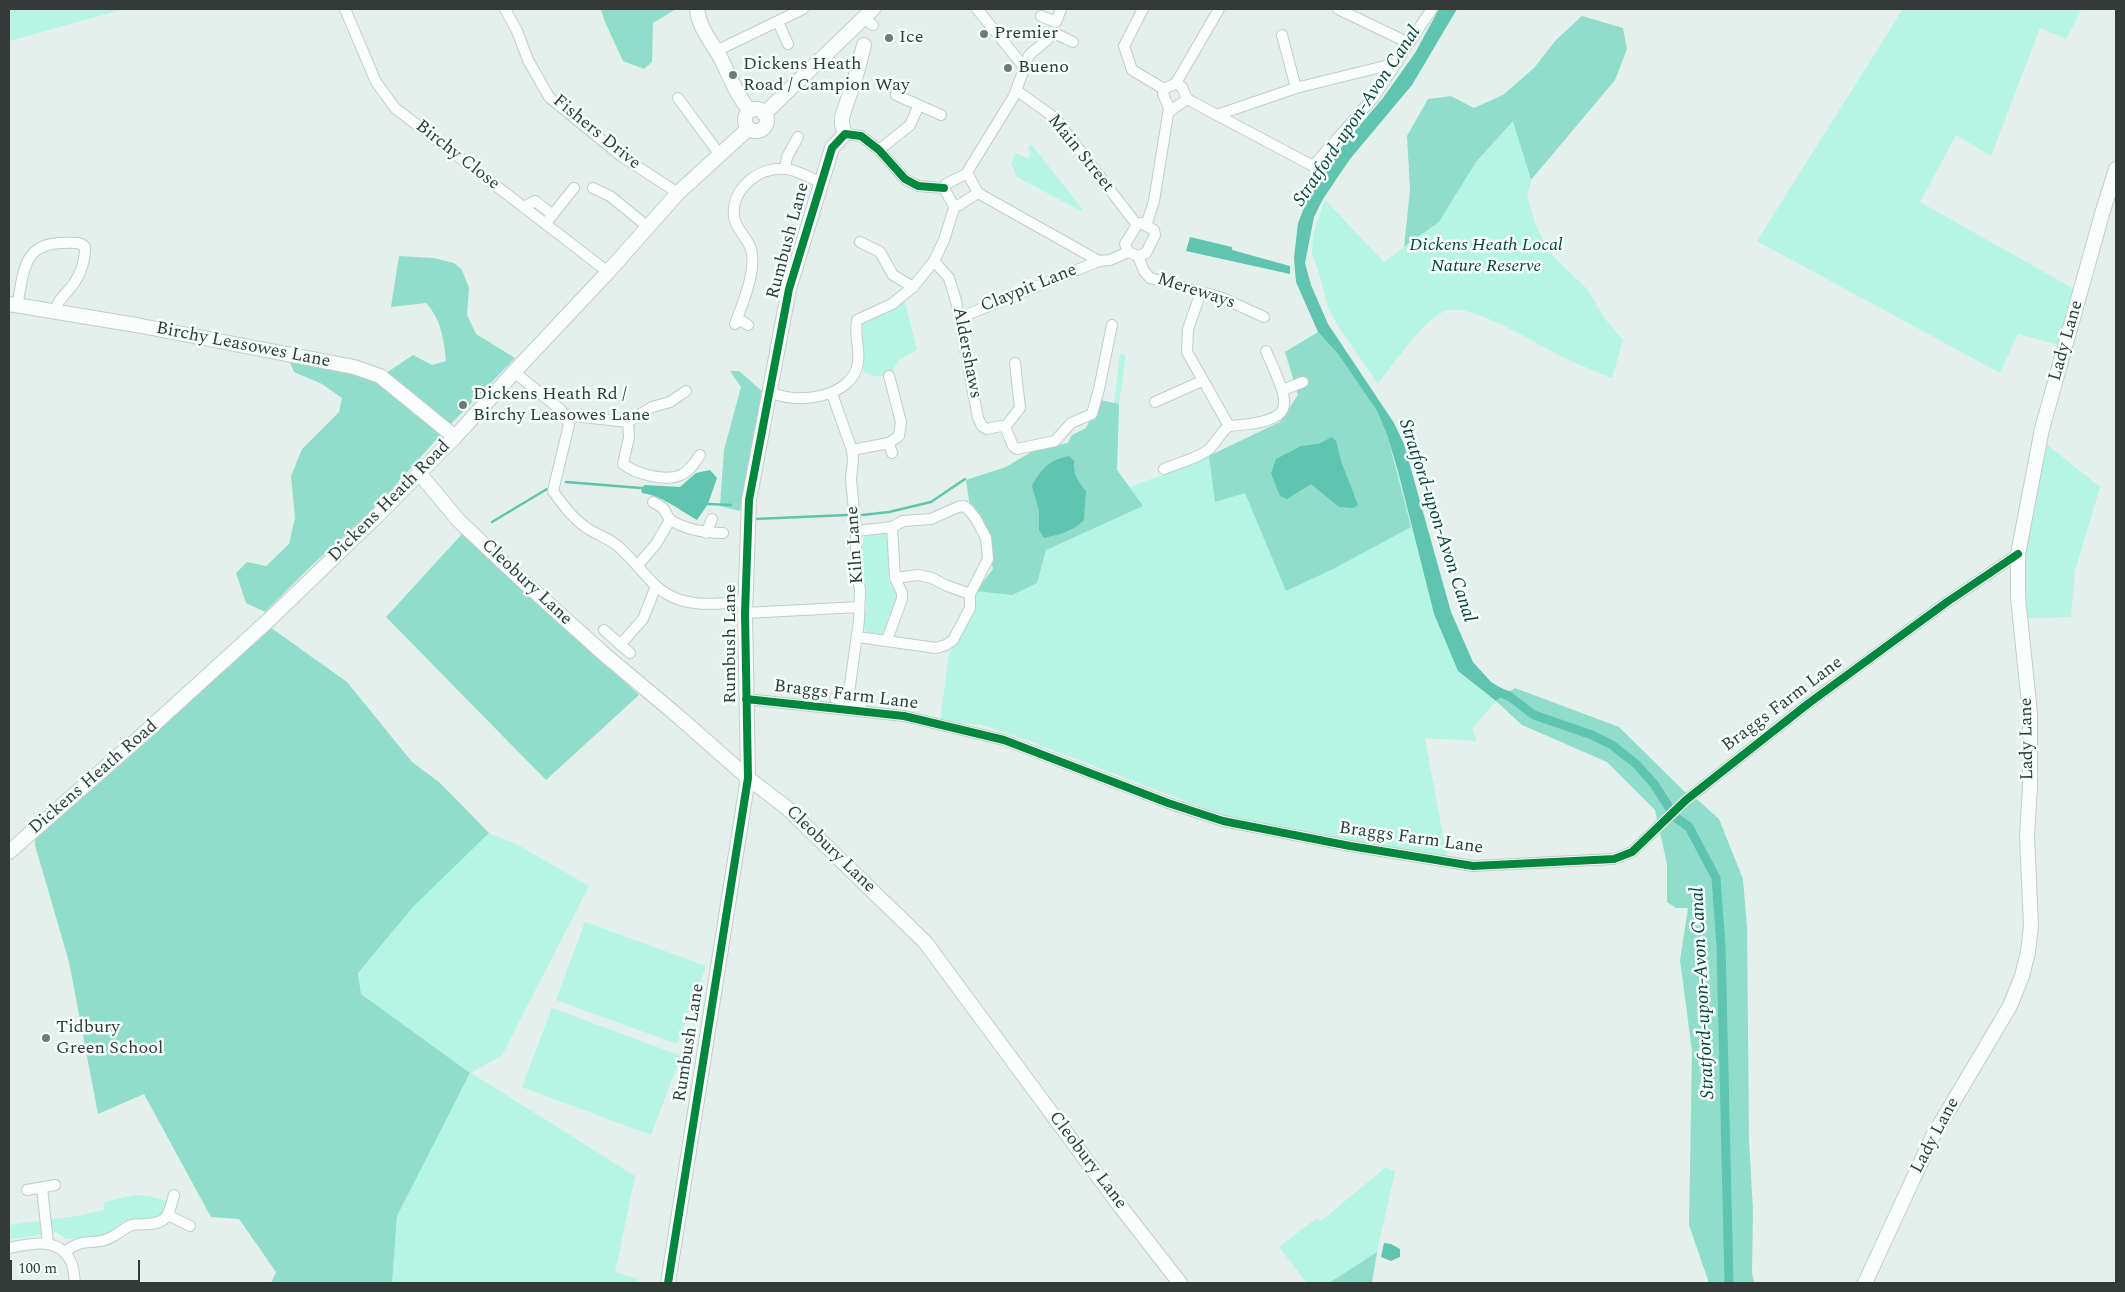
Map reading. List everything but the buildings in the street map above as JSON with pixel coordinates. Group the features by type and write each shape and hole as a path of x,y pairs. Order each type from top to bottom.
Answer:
{"street":[{"name":"Birchy Close","path":"345,9 376,82 395,108 608,272"},
{"name":"Fishers Drive","path":"505,9 517,31 528,60 549,97 620,156 678,193"},
{"path":"697,9 701,28 716,51 736,90 757,112 870,17"},
{"path":"716,51 783,16 803,9"},
{"path":"977,9 1024,67"},
{"path":"1041,16 1056,22 1061,9"},
{"path":"1143,9 1124,46 1128,53 1132,70 1164,89"},
{"path":"1164,89 1176,83 1219,9"},
{"path":"1338,9 1350,11 1404,52"},
{"path":"1176,83 1182,87 1187,99 1313,166 1374,97 1432,9"},
{"path":"783,16 788,44"},
{"path":"944,188 946,184 966,174 1016,90 1029,55 1047,40 1052,32 1073,42"},
{"path":"1282,35 1296,88"},
{"path":"864,44 842,117 845,134 861,136 880,150 905,180 918,186 944,188"},
{"path":"1217,115 1404,52"},
{"path":"1133,254 1125,244 1141,225 1154,201 1169,108 1163,94 1164,89"},
{"name":"Main Street","path":"1016,90 1055,118 1141,225"},
{"path":"896,95 941,115"},
{"path":"678,98 720,155"},
{"path":"1169,108 1172,110 1187,99"},
{"path":"880,150 910,125 918,105"},
{"name":"Dickens Heath Road","path":"9,852 264,625 419,473 455,437 608,272 678,193 749,128 755,131 764,126 766,120 757,112"},
{"name":"Rumbush Lane","path":"668,1283 748,778 745,607 749,500 789,289 820,182 832,148 845,134"},
{"path":"785,168 787,157 798,136"},
{"path":"748,325 736,321 749,281 753,256 749,242 734,219 734,207 744,186 754,176 766,170 785,168 820,182"},
{"name":"Lady Lane","path":"1865,1283 1933,1136 2010,1006 2022,976 2028,952 2031,926 2027,836 2030,786 2030,713 2018,598 2018,554 2042,429 2116,169"},
{"path":"966,174 978,193 1099,262 1146,253 1155,235 1154,230 1141,225"},
{"path":"546,223 574,188"},
{"path":"593,188 610,196 648,227"},
{"path":"944,188 955,205"},
{"path":"955,205 959,205 978,193"},
{"path":"524,207 535,201 553,214"},
{"path":"770,391 779,397 803,398 832,394 848,382 854,374 858,363 852,323 892,304 913,288 934,262 944,240 955,205"},
{"path":"860,242 880,252 893,275 913,288"},
{"path":"13,305 32,252 36,248 51,243 80,243 85,247 82,269 68,291 57,302 54,312"},
{"name":"Mereways","path":"1133,254 1150,278 1220,297 1264,317"},
{"name":"Aldershaws","path":"934,262 949,278 959,318 978,418 982,426 987,429 1005,427"},
{"name":"Claypit Lane","path":"959,318 1099,262"},
{"path":"1201,292 1188,329 1187,352 1229,426"},
{"name":"Birchy Leasowes Lane","path":"13,305 204,338 369,372 380,376 455,437"},
{"path":"1015,363 1020,408 1005,427 1013,446 1017,449 1056,441 1071,423 1092,414 1112,325"},
{"path":"1164,469 1198,456 1209,449 1221,432 1229,426 1261,422 1278,416 1284,410 1283,390 1266,351"},
{"path":"514,372 562,410 569,424 554,487 586,528 619,546 656,586 672,598 684,602 745,607 859,607"},
{"path":"852,450 890,448 899,436 901,428 890,376"},
{"path":"1155,402 1202,380"},
{"path":"1283,390 1303,382"},
{"path":"565,415 628,422 652,407 670,402 686,391"},
{"name":"Kiln Lane","path":"832,394 852,450 851,479 856,531 856,566 860,590 858,637 848,700"},
{"path":"628,422 629,437 623,464 629,469 660,477 681,476 691,468 700,454"},
{"name":"Cleobury Lane","path":"419,473 459,521 524,582 604,654 748,778 788,808 925,942 1114,1198 1180,1283"},
{"path":"653,502 663,508 670,520 684,528 706,533 723,533"},
{"path":"856,531 892,527 903,521 931,520 958,506 964,506 969,510 986,538 988,559 970,594 970,608 953,640 946,645 936,648 858,637"},
{"path":"706,533 712,519"},
{"path":"637,566 656,544 670,520"},
{"path":"887,640 902,599 902,593 895,578 892,527"},
{"name":"Braggs Farm Lane","path":"746,699 904,716 1004,740 1168,803 1223,821 1350,846 1473,866 1614,859 1632,852 1680,806 1809,703 1947,602 2018,554"},
{"path":"895,578 918,575 932,578 970,594"},
{"path":"620,645 643,619 656,586"},
{"path":"604,630 630,653"},
{"path":"836,698 863,702"},
{"path":"28,1190 55,1185"},
{"path":"42,1188 48,1243"},
{"path":"66,1252 75,1244 85,1241 99,1242 134,1225 155,1223 162,1220 168,1215 174,1196"},
{"path":"168,1215 190,1226"},
{"path":"9,1248 48,1243 66,1252 72,1261 75,1283"}],"green space":[{"path":"9,9 124,9 9,41"},
{"path":"1903,9 2082,9 2066,39 2040,28 1991,156 1956,135 1920,202 2074,289 2059,345 2018,334 2000,373 1757,241"},
{"name":"Dickens Heath Local Nature Reserve","path":"1514,120 1531,180 1527,196 1535,223 1548,251 1587,289 1605,319 1623,340 1612,378 1569,360 1489,319 1473,313 1448,310 1430,321 1420,331 1378,384 1340,329 1328,308 1312,254 1313,234 1325,200 1384,262 1439,222 1476,162"},
{"path":"1031,144 1083,210 1081,211 1017,177 1011,163 1016,153 1029,159 1031,152 1027,150"},
{"path":"905,302 917,350 899,360 891,373 877,376 867,374 864,372 862,319"},
{"path":"1318,332 1338,354 1377,411 1398,471 1434,614 1458,671 1496,701 1472,729 1477,741 1425,738 1447,858 1221,815 1027,740 982,725 940,721 949,654 971,615 976,591 993,569 988,545 966,480 1006,467 1033,451 1068,443 1072,435 1086,429 1100,400 1114,404 1120,354 1126,355 1119,404 1117,470 1130,487 1184,467 1280,422 1298,395 1285,352"},
{"path":"2045,443 2100,487 2075,571 2071,617 2026,618 2021,562"},
{"path":"883,533 888,536 891,546 888,580 899,594 898,603 889,616 885,631 881,635 866,633 863,623 867,606 858,564 864,537"},
{"path":"489,833 516,844 589,886 502,1055 471,1073 635,1176 615,1272 637,1279 636,1283 392,1283 397,1216 470,1073 361,994 358,973 413,907"},
{"path":"585,922 706,966 677,1044 556,1000"},
{"path":"552,1008 681,1056 651,1135 522,1087"},
{"path":"1386,1167 1395,1172 1377,1252 1329,1283 1307,1283 1279,1247 1317,1218 1321,1221"},
{"path":"135,1195 149,1196 169,1202 165,1214 157,1218 135,1219 107,1236 66,1239 56,1232 9,1240 9,1225 78,1216 104,1210 104,1202"}],"shaded area":[{"path":"601,9 676,9 653,23 652,62 644,69 623,61"},
{"path":"1439,9 1457,9 1412,85 1350,159 1323,199 1314,217 1305,263 1311,285 1328,324 1394,423 1404,444 1451,612 1473,662 1491,682 1508,692 1496,701 1458,671 1434,614 1387,435 1377,411 1338,354 1318,332 1296,282 1294,258 1298,223 1317,176 1383,98 1415,53"},
{"path":"1582,16 1623,28 1627,49 1615,80 1531,180 1513,121 1476,162 1439,222 1404,247 1410,190 1407,136 1428,99 1451,96 1474,108 1503,95 1534,68 1556,40"},
{"path":"1190,237 1232,247 1232,250 1290,266 1290,274 1186,251"},
{"path":"399,256 433,258 454,263 462,270 469,288 467,315 476,334 515,358 451,424 386,373 413,355 432,365 446,361 443,338 438,323 426,303 391,307"},
{"path":"1318,332 1338,354 1377,411 1387,435 1411,527 1333,569 1286,591 1245,493 1215,502 1209,456 1280,422 1298,395 1285,352"},
{"path":"289,360 372,376 443,432 377,506 309,568 265,612 246,603 236,573 247,562 266,566 289,544 295,518 291,476 302,449 339,412 342,398 322,384 294,372"},
{"path":"730,371 739,371 763,392 753,453 740,511 720,506 724,450 741,387"},
{"path":"1100,400 1119,404 1117,470 1143,506 1046,550 1037,583 1012,595 976,591 993,569 988,545 971,513 966,480 1006,467 1033,451 1068,443 1072,435 1086,428"},
{"path":"1332,437 1336,441 1341,461 1358,505 1354,508 1339,507 1311,484 1287,499 1280,496 1271,473 1276,459 1301,446 1318,444"},
{"path":"1069,456 1074,461 1074,470 1077,478 1086,491 1084,520 1070,530 1044,538 1039,530 1039,511 1032,486 1039,474 1047,466 1056,460"},
{"path":"710,470 717,478 708,504 697,520 664,500 642,493 641,488 645,485 680,487 696,473"},
{"path":"463,533 639,695 546,780 386,617"},
{"path":"270,627 347,682 412,762 439,782 489,833 413,907 358,973 361,994 470,1073 397,1216 392,1283 271,1283 276,1272 239,1219 211,1217 144,1094 98,1114 69,962 35,845 36,829"},
{"path":"1515,688 1619,727 1684,791 1699,801 1719,819 1743,879 1747,927 1749,1139 1753,1211 1752,1272 1754,1283 1709,1283 1689,1225 1692,1051 1680,960 1688,908 1676,908 1667,902 1667,864 1655,810 1607,762 1522,725 1496,701"},
{"path":"1384,1243 1391,1244 1400,1249 1400,1257 1391,1261 1381,1257"},
{"path":"1377,1252 1372,1283 1329,1283"}],"waterway":[{"path":"862,515 889,512 931,502 965,479"},
{"path":"566,482 641,488"},
{"path":"492,522 547,489"},
{"path":"708,504 731,505"},
{"path":"755,519 847,515"},
{"name":"Stratford-upon-Avon Canal","path":"1496,691 1509,696 1534,715 1592,735 1612,745 1636,764 1654,784 1675,817 1689,827 1716,878 1721,946 1729,1283"}],"cycle path":[{"path":"668,1283 748,778 745,613 749,500 789,289 832,148 845,134 861,136 879,150 905,179 918,186 944,188"},
{"path":"746,699 904,716 1004,740 1168,803 1223,821 1350,846 1473,866 1614,859 1632,852 1686,800 1809,703 1947,602 2018,554"}],"place":[{"name":"Premier","path":"984,34"},
{"name":"Ice","path":"889,38"},
{"name":"Bueno","path":"1008,68"},
{"name":"Dickens Heath Road / Campion Way","path":"733,75"},
{"name":"Dickens Heath Rd / Birchy Leasowes Lane","path":"463,405"},
{"name":"Tidbury Green School","path":"46,1038"}]}
